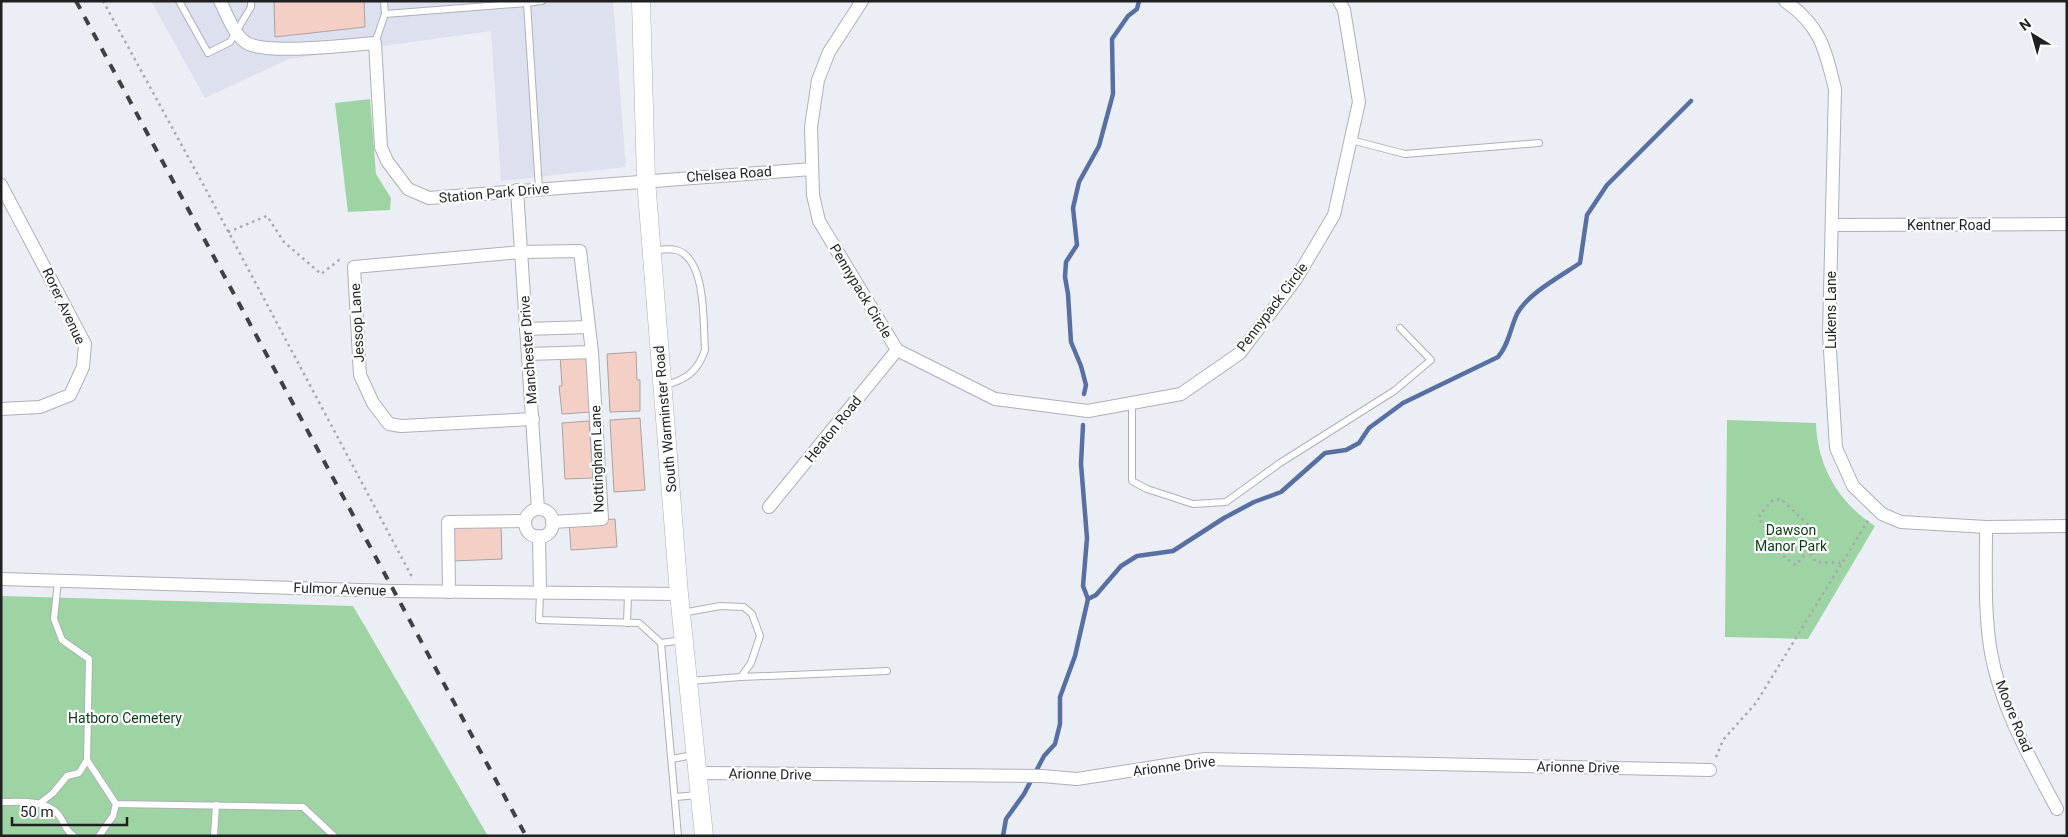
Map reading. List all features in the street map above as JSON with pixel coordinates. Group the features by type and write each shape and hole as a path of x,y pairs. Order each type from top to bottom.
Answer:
{"street":[{"path":"220,1 235,30 247,44 305,49 375,43"},
{"name":"South Warminster Road","path":"641,1 646,180 679,594 699,773 704,836"},
{"name":"Pennypack Circle","path":"862,1 829,52 818,80 811,127 813,196 819,221 897,350 995,399 1088,411 1181,394 1240,352 1296,279 1334,215 1359,102 1344,10 1339,1"},
{"name":"Lukens Lane","path":"1785,1 1813,24 1826,51 1835,89 1829,334 1836,448 1853,486 1882,514 1902,522 1986,527 2067,526"},
{"name":"Station Park Drive","path":"375,43 382,147 387,162 408,189 429,198 646,180"},
{"name":"Chelsea Road","path":"646,180 812,169"},
{"name":"Rorer Avenue","path":"1,185 85,344 83,366 70,394 40,407 1,409"},
{"name":"Manchester Drive","path":"517,190 538,509"},
{"name":"Kentner Road","path":"1832,225 2067,224"},
{"name":"Jessop Lane","path":"533,419 401,426 389,424 373,403 360,375 354,267 522,252 580,251 589,327"},
{"path":"526,329 589,327 592,352 528,354"},
{"name":"Heaton Road","path":"769,508 897,350"},
{"name":"Nottingham Lane","path":"552,522 602,519 592,352"},
{"path":"538,509 546,511 552,522 547,534 539,536 527,530 525,521 529,513 538,509"},
{"path":"449,592 448,522 525,521"},
{"name":"Moore Road","path":"1986,527 1986,607 1992,654 2004,698 2023,743 2057,809"},
{"path":"539,536 540,593"},
{"name":"Fulmor Avenue","path":"1,579 449,592 679,594"},
{"name":"Arionne Drive","path":"699,773 1042,776 1077,779 1205,759 1710,770"}],"lane":[{"path":"179,1 208,53 230,42 235,30 251,7 251,1"},
{"path":"375,43 385,14 384,1"},
{"path":"385,14 542,1"},
{"path":"527,3 539,189"},
{"path":"1350,140 1405,154 1539,143"},
{"path":"652,251 674,250 682,252 695,268 701,281 705,350 702,360 689,376 681,381 662,385"},
{"path":"1132,403 1132,481 1147,489 1193,504 1226,502 1280,463 1394,391 1431,360 1400,328"},
{"path":"39,804 53,793 67,776 79,773 87,760 89,659 62,640 54,619 58,581"},
{"path":"540,593 539,620 639,623 661,643 676,796 678,836"},
{"path":"627,623 628,594"},
{"path":"681,613 720,606 744,607 752,614 760,636 750,663 741,677"},
{"path":"661,643 684,640"},
{"path":"689,681 887,671"},
{"path":"672,759 697,754"},
{"path":"87,760 116,804 113,816 99,836"},
{"path":"676,796 701,795"},
{"path":"1,802 39,804 58,814 66,830 74,836"},
{"path":"116,804 303,807 334,836"},
{"path":"214,836 216,806"}],"path":[{"path":"103,1 419,591"},
{"path":"228,232 267,216 284,242 321,274 339,260 350,262 354,267"},
{"path":"1781,499 1818,534 1808,550 1796,565 1769,546 1769,534 1759,519 1760,514 1773,500 1781,499"},
{"path":"1710,770 1724,740 1756,703 1868,521 1874,507"},
{"path":"1808,550 1816,562 1842,563"}],"shaded area":[{"path":"151,1 613,1 626,167 501,181 491,31 289,59 205,98"}],"green space":[{"path":"370,99 376,174 391,198 390,210 348,212 335,103"},
{"name":"Dawson Manor Park","path":"1727,420 1816,423 1817,439 1821,454 1832,482 1851,506 1875,526 1808,639 1725,637"},
{"name":"Hatboro Cemetery","path":"1,596 353,606 488,836 1,836"}],"building":[{"path":"274,1 364,1 365,27 275,37"},
{"path":"636,352 637,380 640,380 640,411 610,412 607,354"},
{"path":"587,354 591,412 562,414 559,386 562,386 560,355"},
{"path":"640,418 645,490 614,492 610,420"},
{"path":"589,421 593,478 565,479 562,423"},
{"path":"615,519 617,547 571,550 569,522"},
{"path":"501,526 502,559 453,561 452,527"}],"waterway":[{"path":"1084,394 1086,385 1081,366 1071,342 1065,277 1066,262 1077,245 1073,208 1079,182 1099,146 1113,94 1112,39 1128,16 1137,9 1139,1"},
{"path":"1088,599 1096,595 1121,566 1137,556 1173,551 1224,518 1254,502 1281,492 1325,453 1346,450 1359,443 1369,428 1403,403 1498,357 1505,347 1517,314 1528,299 1580,263 1587,215 1607,185 1691,101"},
{"path":"1003,836 1006,819 1024,794 1044,756 1055,744 1060,724 1060,697 1075,656 1088,599 1083,586 1087,538 1081,464 1083,425"}],"railway":[{"path":"76,1 526,836"}]}
